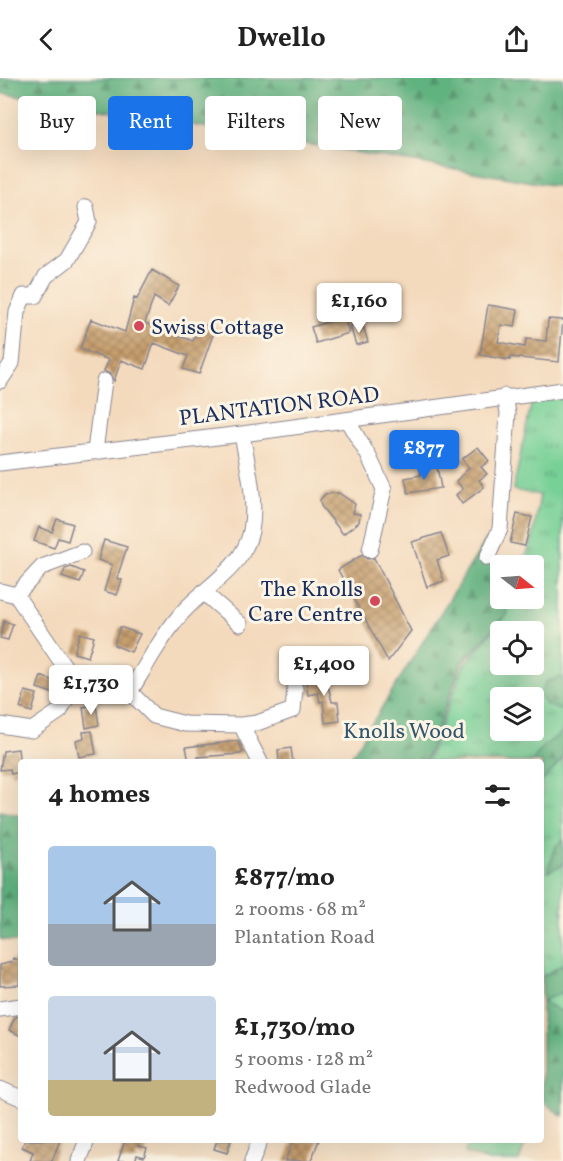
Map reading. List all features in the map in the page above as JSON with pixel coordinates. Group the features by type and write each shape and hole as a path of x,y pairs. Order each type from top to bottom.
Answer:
{"street":[{"path":"0,381 12,363 17,312 24,296 35,296 46,276 68,260 89,222 86,207"},
{"path":"95,451 104,381"},
{"name":"PLANTATION ROAD","path":"0,463 242,434 505,396 563,390"},
{"path":"487,558 500,529 508,412 505,396"},
{"path":"347,420 368,455 384,489 370,550"},
{"path":"130,692 158,645 203,592 239,560 251,530 251,486 242,434"},
{"path":"16,596 42,567 82,552"},
{"path":"0,591 16,596 75,682 130,692 154,716 185,724 257,723 292,710 295,688"},
{"path":"203,592 240,624"},
{"path":"0,725 32,730 60,711 75,682"},
{"path":"241,725 258,759"},
{"path":"0,1009 18,1006"},
{"path":"0,1089 18,1097"},
{"path":"79,1161 86,1143"},
{"path":"252,1161 259,1143"}],"green space":[{"path":"0,78 563,78 563,187 341,150 402,150 402,96 318,96 318,146 306,144 306,96 205,96 205,127 193,125 193,96 108,96 108,111 96,109 96,96 18,96 0,93"},
{"path":"563,397 563,1116 544,1097 544,759 428,759 464,665 490,635 490,675 544,675 544,621 502,621 508,614 506,609 544,609 544,555 527,555 533,537 540,495 513,490 532,401"},
{"name":"Knolls Wood","path":"486,540 490,555 490,609 506,609 507,614 501,621 490,621 490,633 462,663 426,759 350,759"},
{"path":"559,677 563,678 563,711 546,705 544,702 546,682"},
{"path":"563,732 563,758 544,780 544,759 533,759 545,745"},
{"path":"0,811 18,814 18,942 0,939"},
{"path":"563,840 563,865 548,871 556,846"},
{"path":"563,964 563,992 544,1000 544,976"},
{"path":"544,1002 563,1013 563,1110 561,1115 544,1102"},
{"path":"468,1143 525,1144 519,1161 489,1161 465,1153"}],"building":[{"name":"Swiss Cottage","path":"152,270 179,286 168,306 154,297 145,323 193,341 200,323 215,329 199,374 183,369 188,356 154,343 145,369 121,360 114,381 110,374 104,371 109,360 80,349 91,319 125,332 134,298 137,299"},
{"path":"488,305 518,310 515,327 501,325 498,342 525,347 526,339 546,341 548,319 563,320 559,362 510,357 510,360 480,355"},
{"path":"344,317 349,333 316,343 311,327"},
{"path":"362,322 368,342 356,345 350,326"},
{"path":"478,447 489,461 481,467 487,474 479,480 484,487 462,504 456,495 463,489 456,481 469,468 462,459"},
{"path":"437,467 441,488 408,493 405,478 421,475 420,470"},
{"path":"339,493 355,504 353,513 360,514 359,522 343,534 321,506 320,500 325,494"},
{"path":"517,514 532,517 525,546 510,543"},
{"path":"57,519 73,524 68,541 58,538 54,548 34,541 39,527 52,532"},
{"path":"441,533 449,556 437,560 444,581 427,587 412,542"},
{"path":"104,540 127,547 117,578 122,580 117,595 104,591 112,565 98,560"},
{"name":"The Knolls Care Centre","path":"362,555 367,559 374,558 411,631 388,661 338,570"},
{"path":"71,567 84,572 80,583 62,577 65,569"},
{"path":"4,621 13,624 8,640 0,638"},
{"path":"120,627 140,634 131,652 114,645"},
{"path":"80,633 94,637 88,657 74,653"},
{"path":"325,673 332,702 338,702 340,721 325,723 323,701 320,702 318,693 308,695 306,683 311,682 310,675"},
{"path":"41,676 59,683 55,694 37,688"},
{"path":"25,691 37,694 32,712 20,708"},
{"path":"96,705 99,725 86,728 83,707"},
{"path":"92,731 96,754 79,757 76,740 84,738 83,732"},
{"path":"238,741 243,752 188,759 186,747"},
{"path":"291,748 293,759 279,759 278,750"},
{"path":"18,749 18,773 11,774 10,769 0,770 3,751"},
{"path":"13,958 18,960 18,985 0,986 0,965 12,962"},
{"path":"18,1016 18,1034 9,1030 15,1017"},
{"path":"24,1143 59,1143 52,1161 30,1161 33,1152 22,1147"},
{"path":"124,1143 138,1143 138,1145 147,1148 144,1157 137,1155 135,1161 118,1161"},
{"path":"216,1143 230,1143 227,1153 214,1149"},
{"path":"292,1143 318,1143 311,1161 285,1161"}],"place":[{"name":"Swiss Cottage","path":"139,326"},
{"name":"The Knolls Care Centre","path":"375,601"}]}
